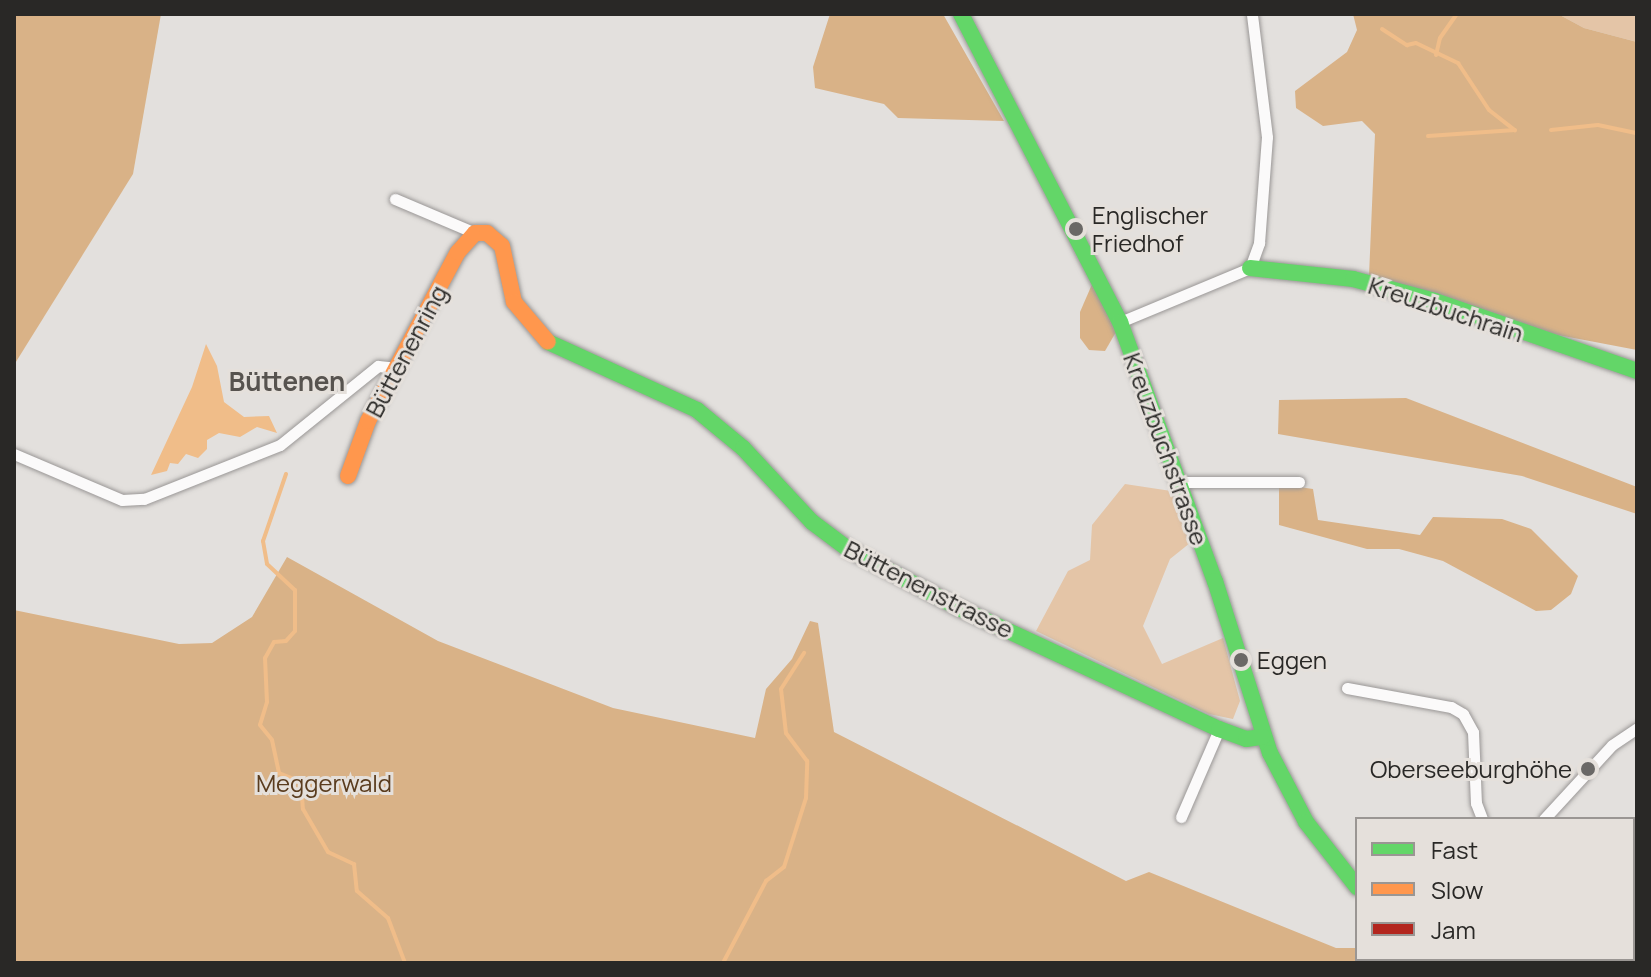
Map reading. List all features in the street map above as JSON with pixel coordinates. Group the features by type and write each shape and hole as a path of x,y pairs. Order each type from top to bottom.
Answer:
{"street":[{"name":"Kreuzbuchstrasse","path":"961,14 1120,322 1179,482 1263,737 1306,822 1355,884"},
{"path":"1120,322 1250,268 1259,243 1267,137 1252,14"},
{"path":"395,199 475,233"},
{"name":"Büttenenstrasse","path":"475,233 487,233 502,246 514,302 543,340 697,410 743,448 812,522 878,567 1219,729 1246,739 1263,737"},
{"name":"Büttenenring","path":"348,476 361,435 458,252 475,233"},
{"name":"Kreuzbuchrain","path":"1250,268 1353,279 1408,294 1637,371"},
{"path":"14,454 122,500 144,499 280,445 378,366 398,368"},
{"path":"1179,482 1299,482"},
{"path":"1347,688 1463,714 1473,732 1476,803 1481,817"},
{"path":"1546,817 1612,745 1637,728"},
{"path":"1181,817 1219,729"}],"shaded area":[{"path":"1558,14 1637,14 1637,42 1584,28"},
{"path":"206,344 217,366 224,402 244,417 269,416 277,433 257,427 240,437 219,433 207,440 207,449 198,458 186,454 178,464 170,463 167,471 151,475 192,387"},
{"path":"1125,484 1171,491 1190,543 1170,559 1143,626 1162,664 1223,638 1240,701 1233,719 1209,714 1036,631 1068,571 1090,560 1092,525"}],"green space":[{"path":"14,14 161,14 133,174 14,365"},
{"path":"830,14 943,14 1004,121 898,118 884,104 815,88 813,67"},
{"path":"1353,14 1558,14 1584,28 1637,42 1637,350 1558,335 1369,276 1375,134 1362,121 1323,126 1296,108 1295,91 1347,52 1357,30"},
{"path":"1093,282 1116,332 1105,351 1089,350 1080,338 1080,312"},
{"path":"1406,398 1637,487 1637,514 1522,476 1278,434 1279,400"},
{"path":"1279,484 1313,489 1318,520 1420,535 1433,517 1502,519 1531,529 1578,576 1571,594 1551,610 1536,611 1443,561 1399,549 1367,549 1279,525"},
{"name":"Meggerwald","path":"287,557 438,641 613,708 755,738 766,689 792,659 810,621 818,623 834,732 1126,881 1149,872 1336,948 1355,948 1355,961 1425,963 14,963 14,610 179,644 212,643 252,617"}],"waterway":[{"path":"1436,55 1440,38 1457,14"},
{"path":"1382,29 1407,45 1416,43 1458,63 1489,110 1515,130"},
{"path":"1551,130 1598,125 1637,133"},
{"path":"1428,136 1515,130"},
{"path":"286,474 263,541 267,564 295,590 295,631 286,641 274,642 265,658 267,702 260,725 272,740 279,773 301,782 303,809 328,852 354,864 357,891 388,918 405,963"},
{"path":"723,963 766,881 784,867 806,798 807,761 786,733 781,689 804,653"}],"traffic: fast":[{"path":"961,14 1120,322 1215,581 1270,753 1306,822 1355,884"},
{"path":"1250,268 1353,279 1435,301 1637,371"},
{"path":"548,342 697,410 743,448 812,522 848,549 959,608 1219,729 1246,739 1263,737"}],"traffic: slow":[{"path":"348,476 368,421 458,252 475,233 487,233 502,246 514,302 548,342"}],"place":[{"name":"Englischer Friedhof","path":"1076,229"},
{"name":"Eggen","path":"1241,660"},
{"name":"Oberseeburghöhe","path":"1588,769"}],"district":[{"name":"Büttenen","path":"287,382"}]}
